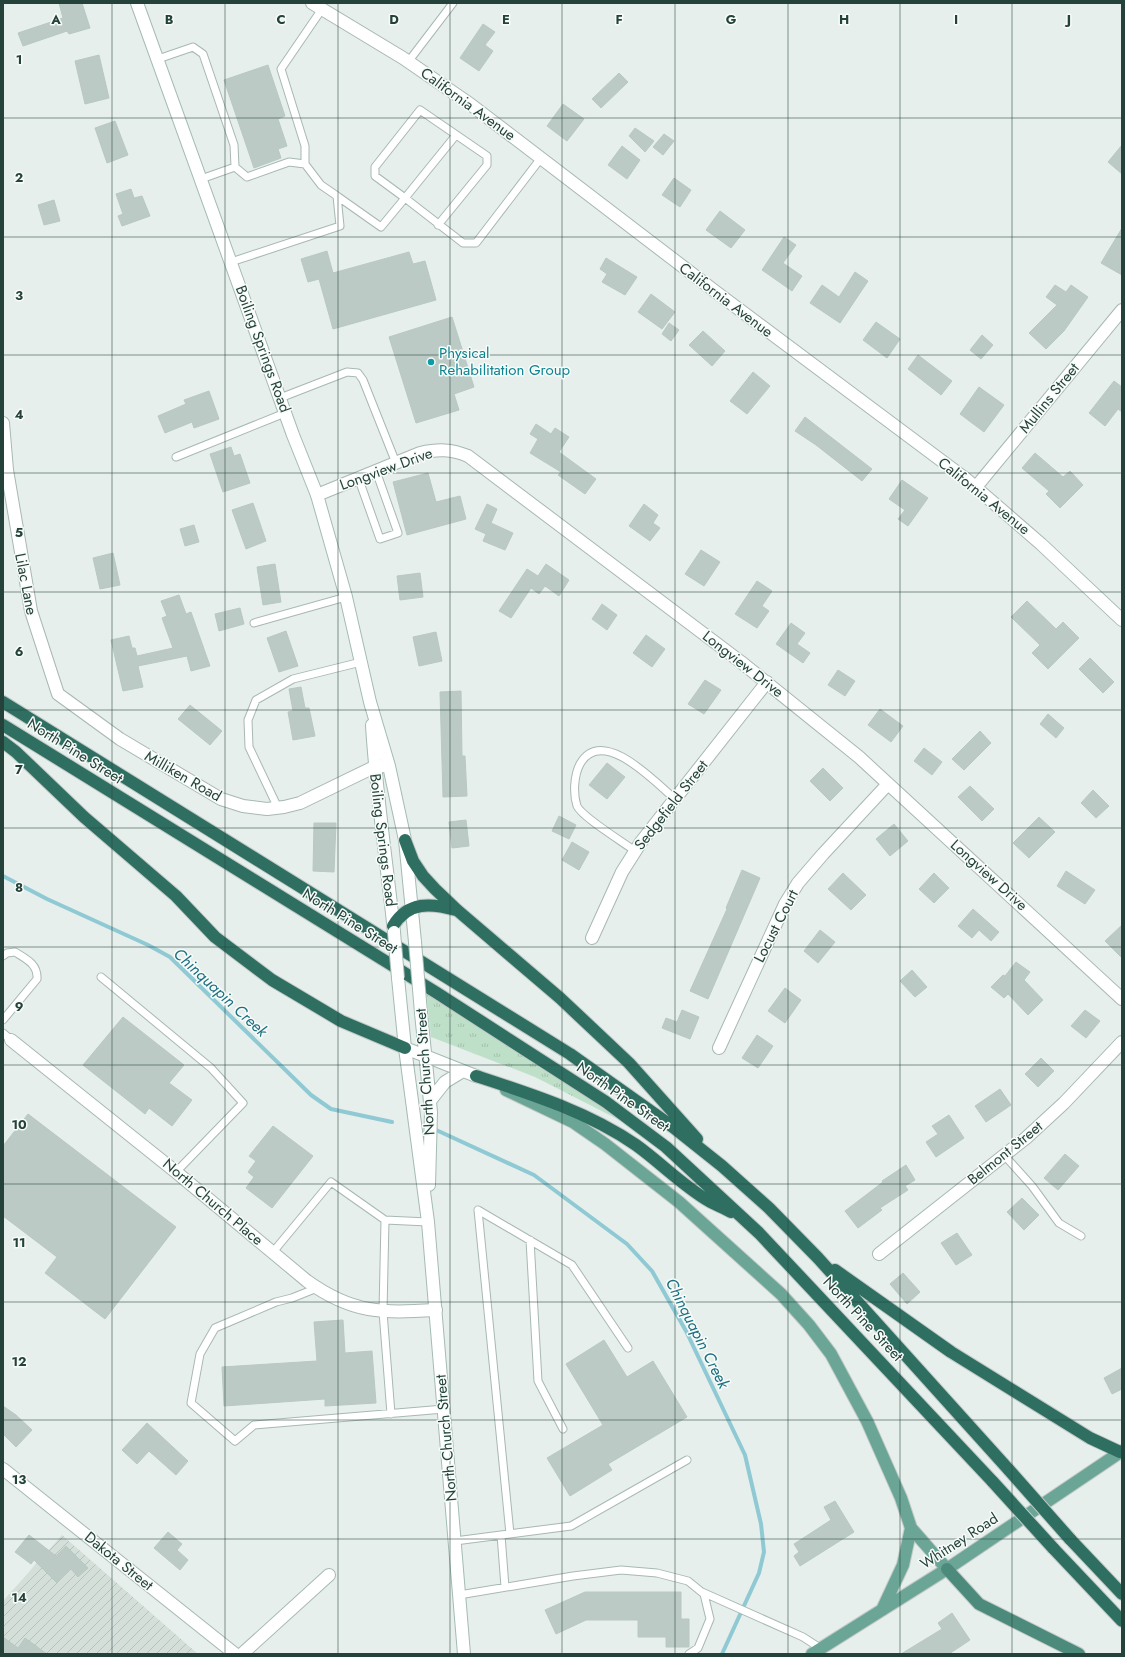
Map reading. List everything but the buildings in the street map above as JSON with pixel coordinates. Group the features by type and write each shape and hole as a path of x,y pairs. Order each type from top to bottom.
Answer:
{"highway":[{"name":"North Pine Street","path":"3,702 570,1054 654,1113 722,1166 769,1208 818,1258 1070,1539 1122,1594"},
{"name":"North Pine Street","path":"3,725 381,958 606,1102 666,1147 770,1244 1122,1621"},
{"path":"3,742 16,752 84,818 176,896 215,937 272,980 341,1021 405,1048"},
{"path":"405,840 413,861 423,876 457,910 560,998 629,1063 722,1166"},
{"path":"394,929 403,913 412,908 427,905 457,910"},
{"path":"476,1076 539,1097 576,1112 635,1145 708,1201 742,1217"},
{"path":"818,1258 951,1352 1090,1438 1122,1452"},
{"path":"947,1569 979,1604 1079,1654"}],"main road":[{"path":"476,1076 572,1122 605,1144 679,1202 781,1294 809,1325 830,1354 867,1421 902,1498 911,1528 947,1569"},
{"name":"Whitney Road","path":"819,1652 947,1569 1122,1452"},
{"path":"882,1610 903,1565 911,1528"}],"street":[{"name":"Boiling Springs Road","path":"137,3 285,413 317,495 346,597 370,702 389,766 405,840 417,970"},
{"name":"California Avenue","path":"317,6 408,62 470,104 713,290 976,487 1041,544 1122,620"},
{"name":"Mullins Street","path":"976,487 1122,310"},
{"name":"Lilac Lane","path":"3,423 12,501 31,610 58,694"},
{"name":"Longview Drive","path":"317,495 420,453 436,449 453,450 468,456 767,682 859,756 1122,999"},
{"name":"Sedgefield Street","path":"592,938 622,872 635,851 767,682"},
{"name":"Milliken Road","path":"58,694 120,739 221,799 243,806 267,809 300,803 374,767 389,766"},
{"name":"Boiling Springs Road","path":"370,702 374,767 380,805 398,978"},
{"name":"Locust Court","path":"719,1048 784,904 798,883 888,784"},
{"name":"North Church Street","path":"417,970 430,1101 428,1222"},
{"name":"North Church Street","path":"398,978 405,1048 428,1222 464,1654"},
{"name":"North Church Place","path":"7,1037 328,1296 351,1306 383,1312 436,1310"},
{"name":"Belmont Street","path":"879,1254 1005,1156 1064,1103 1122,1042"},
{"path":"405,1048 476,1076"},
{"path":"430,1101 445,1082 463,1071"},
{"name":"Dakota Street","path":"3,1469 235,1654"},
{"path":"242,1654 329,1575"}],"lane":[{"path":"408,62 453,3"},
{"path":"317,6 280,69 305,146 305,164 321,185 382,227 456,135"},
{"path":"158,59 193,47 203,54 234,145 235,168"},
{"path":"438,225 487,165 487,156 420,110 375,167 375,176 438,225 463,243 476,243 541,158"},
{"path":"235,168 247,177 289,162 305,164"},
{"path":"201,179 235,168"},
{"path":"231,262 340,226 337,196"},
{"path":"280,398 347,372 358,373 363,380 396,463"},
{"path":"176,457 285,413"},
{"path":"358,477 380,539 398,533 376,470"},
{"path":"254,623 346,597"},
{"path":"278,808 249,747 248,720 256,700 293,679 361,662"},
{"path":"635,851 584,815 578,806 575,788 576,771 583,760 594,751 605,750 615,753 626,758 675,799"},
{"path":"3,956 7,953 15,952 33,964 37,972 37,979 3,1020"},
{"path":"101,977 211,1068 243,1102 176,1172"},
{"path":"1005,1156 1032,1186 1059,1223 1080,1236"},
{"path":"272,1252 331,1182 385,1220 428,1222"},
{"path":"510,1534 478,1210 572,1265 628,1348"},
{"path":"385,1220 383,1312 391,1414"},
{"path":"530,1240 538,1381 563,1429"},
{"path":"317,1288 292,1298 276,1302 215,1328 200,1354 191,1404 235,1441 254,1425 444,1409"},
{"path":"455,1541 571,1526 687,1460"},
{"path":"501,1535 505,1587"},
{"path":"459,1595 573,1576 621,1570 657,1573 688,1581 702,1592 803,1637 819,1652"},
{"path":"689,1654 698,1648 710,1619 704,1594 702,1592"}],"shaded area":[{"path":"62,1535 198,1654 3,1654 3,1601"}],"green space":[{"path":"426,990 633,1127 535,1077 431,1037"}],"waterway":[{"name":"Chinquapin Creek","path":"3,876 47,899 148,945 170,957 311,1095 331,1109 392,1122"},
{"name":"Chinquapin Creek","path":"434,1129 534,1175 627,1244 652,1271 686,1331 745,1455 761,1524 764,1552 759,1573 722,1654"}],"place":[{"name":"Physical Rehabilitation Group","path":"431,362"}]}
